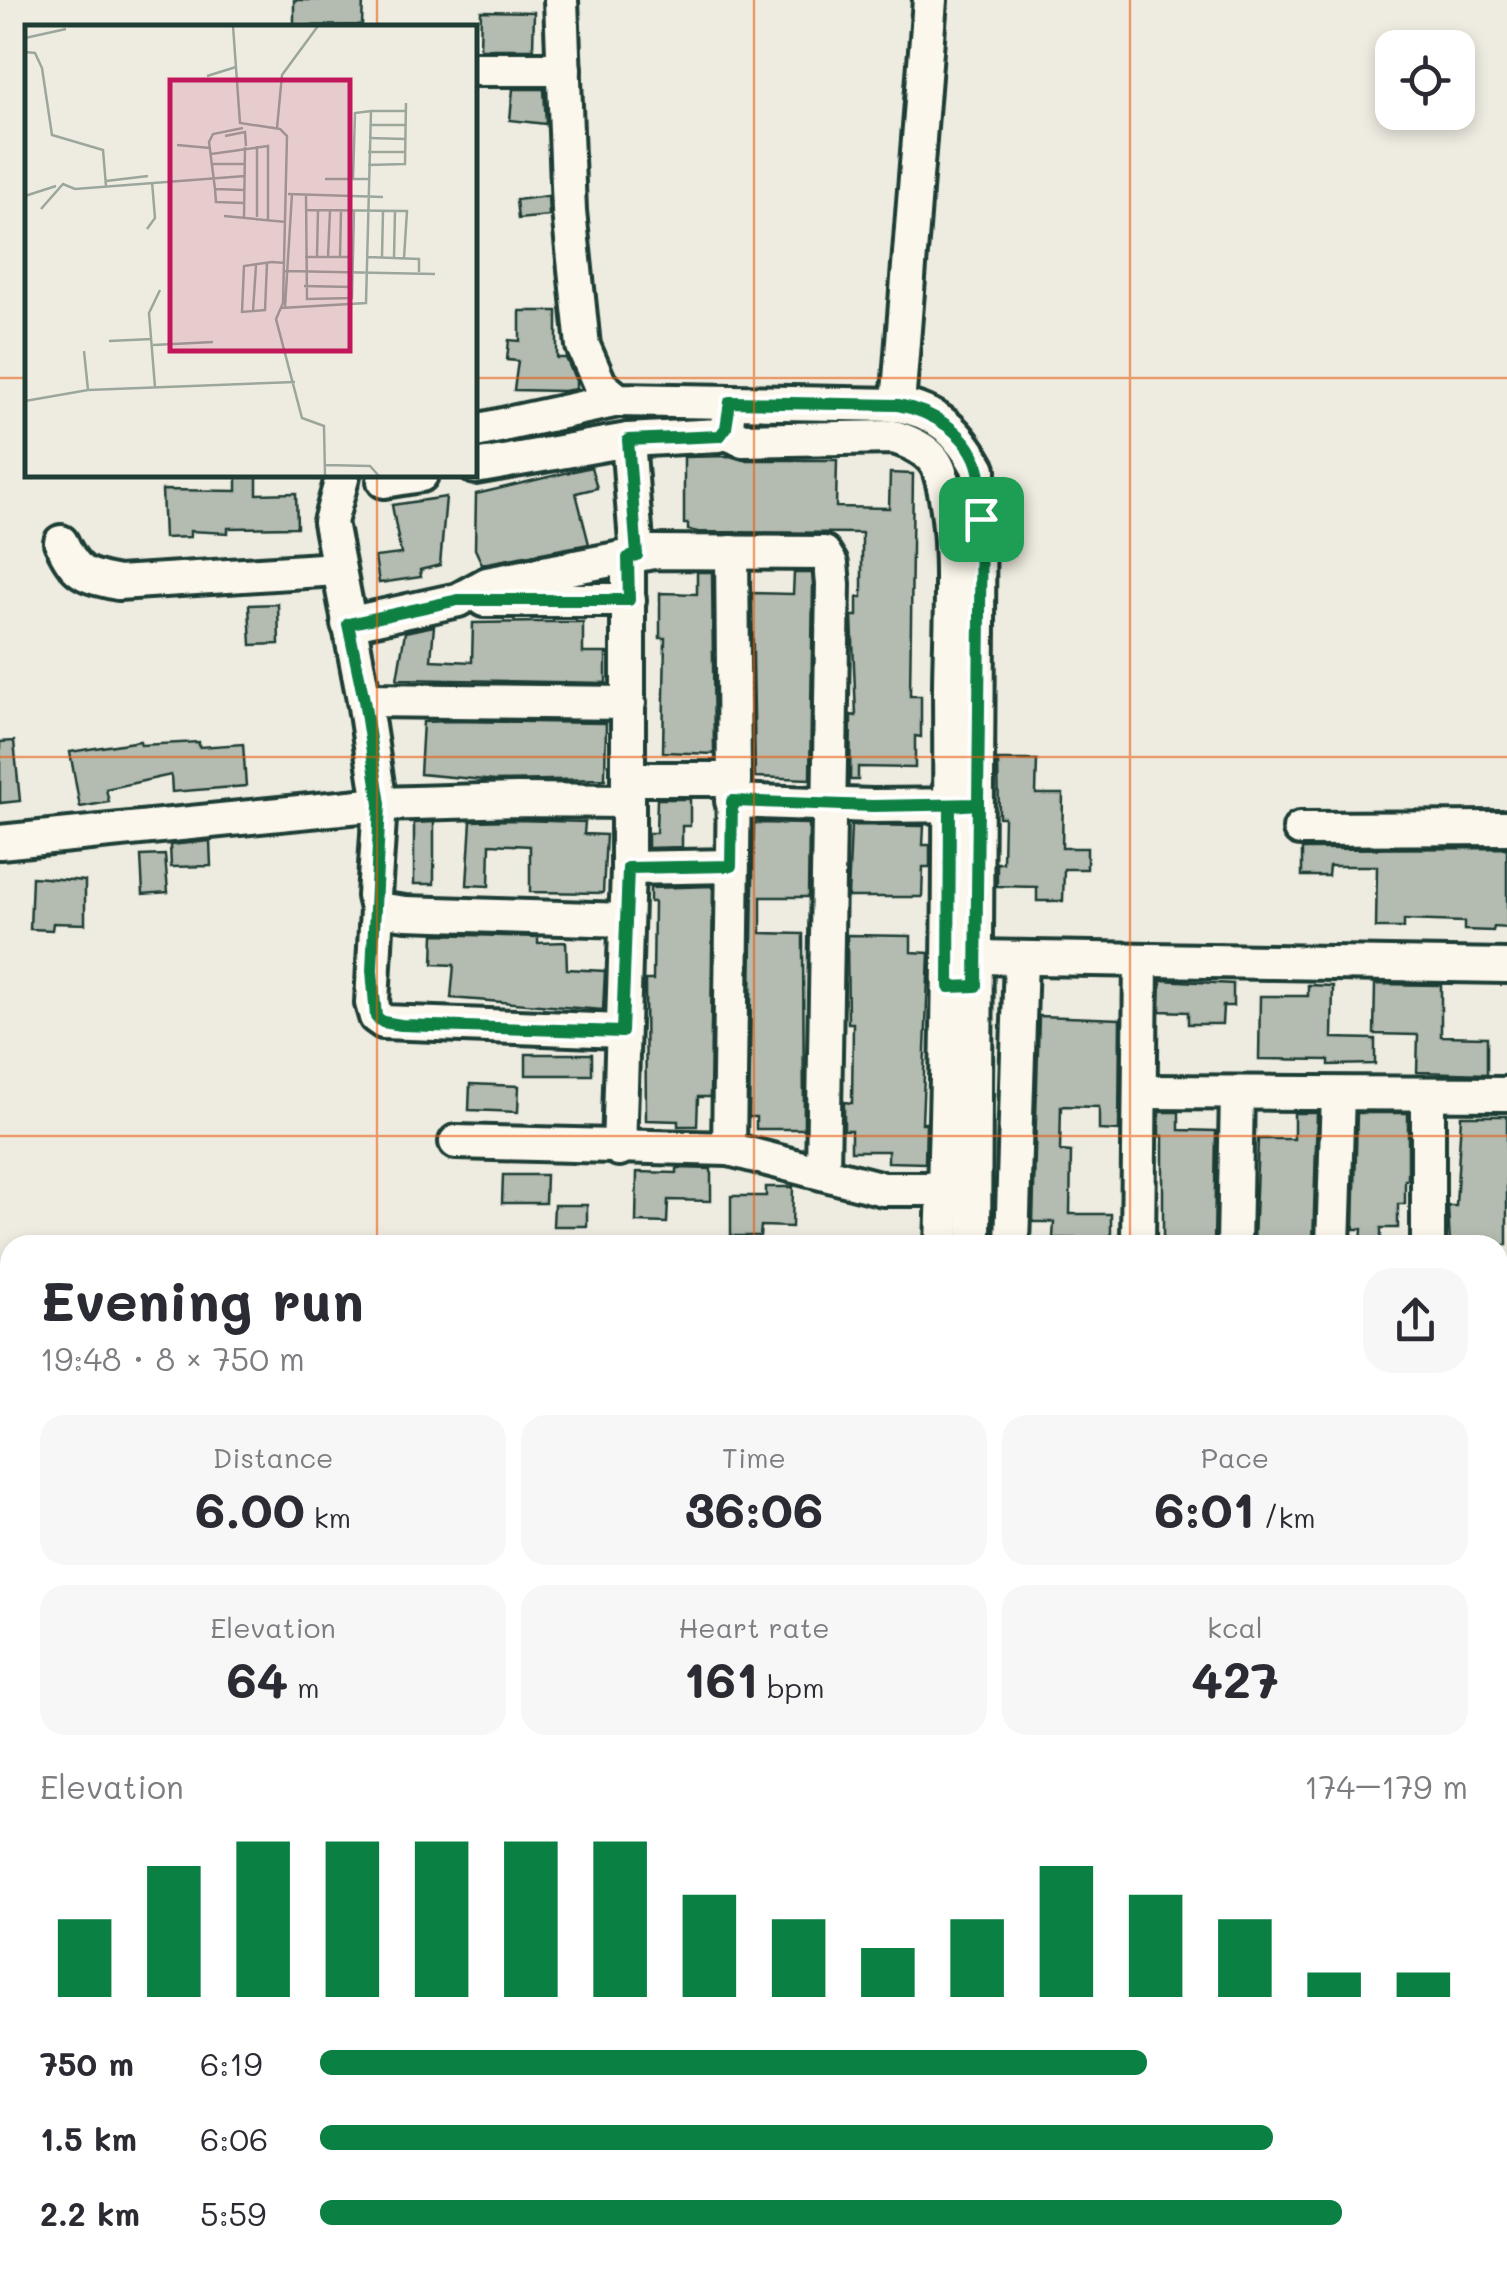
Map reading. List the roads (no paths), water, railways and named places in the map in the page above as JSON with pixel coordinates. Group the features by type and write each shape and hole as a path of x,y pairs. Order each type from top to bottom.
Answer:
{"street":[{"path":"561,0 570,211 583,346 600,385 618,400"},
{"path":"898,405 930,0"},
{"path":"478,69 564,68"},
{"path":"478,430 618,400 727,417 898,405 920,409 940,419 956,433 979,468 964,805"},
{"path":"478,466 628,440 698,438 727,417"},
{"path":"727,417 743,440 894,437 932,456 940,469 950,536 964,805 967,977 967,1210 949,1235"},
{"path":"619,1149 632,556 628,440"},
{"path":"343,478 330,522 380,804 374,885 372,1003 376,1017 383,1022 622,1032"},
{"path":"384,481 403,478"},
{"path":"62,542 74,568 93,578 118,583 337,570"},
{"path":"458,600 487,584 653,552 824,553 831,564 822,1171"},
{"path":"729,1149 732,552"},
{"path":"348,624 458,600 629,600"},
{"path":"364,700 629,703"},
{"path":"0,842 380,804 517,800 628,790 733,790 828,805 964,805"},
{"path":"1300,829 1507,828"},
{"path":"628,868 731,866"},
{"path":"376,909 626,920"},
{"path":"967,977 1021,958 1507,966"},
{"path":"456,1142 729,1149 967,1210 1012,1232 1021,958"},
{"path":"1138,1235 1141,960"},
{"path":"1140,1092 1507,1094"},
{"path":"1234,1235 1238,1094"},
{"path":"1333,1235 1338,1094"},
{"path":"1428,1094 1428,1235"}]}
